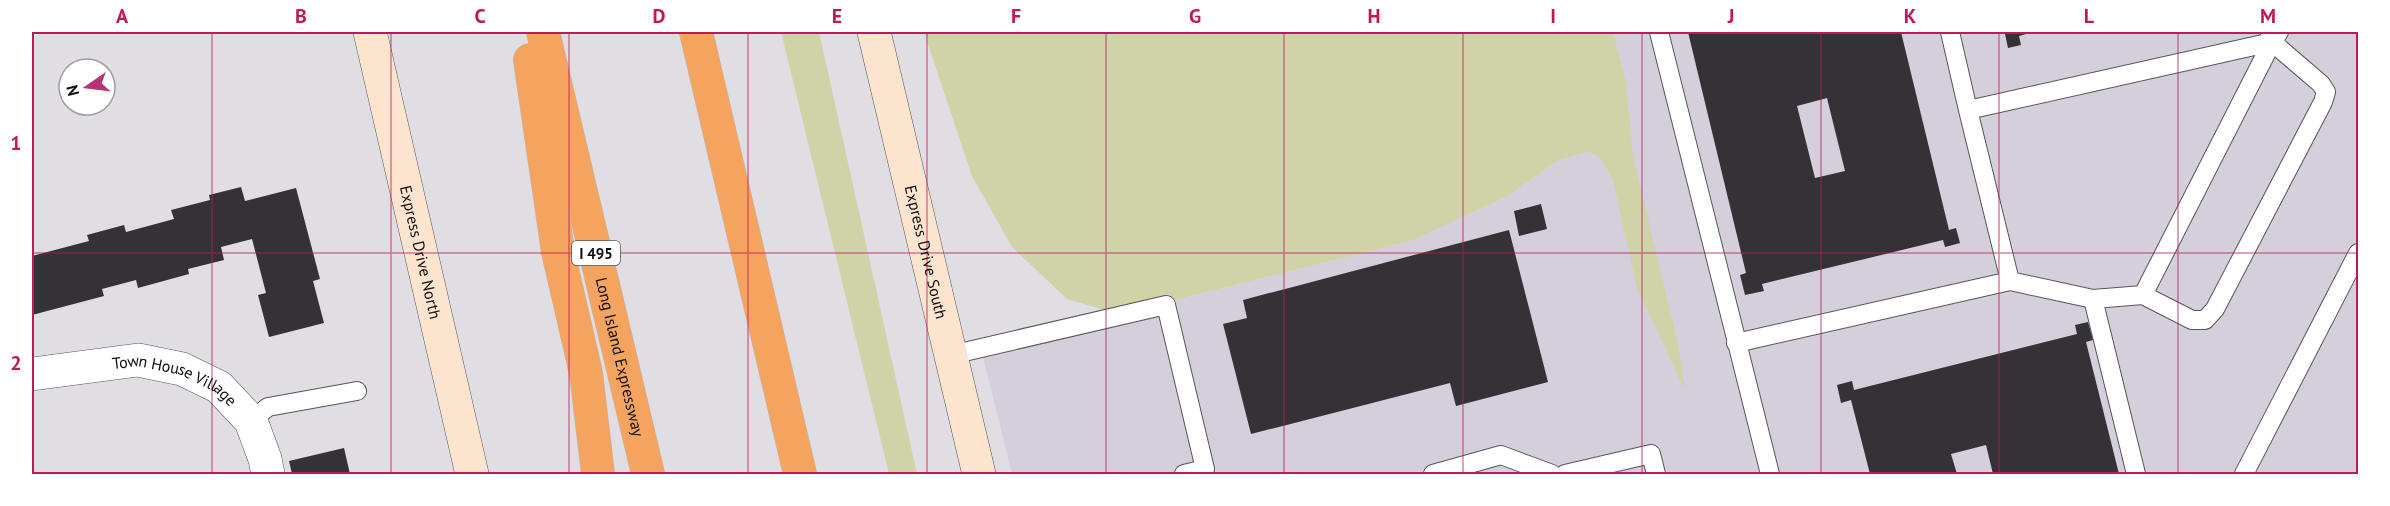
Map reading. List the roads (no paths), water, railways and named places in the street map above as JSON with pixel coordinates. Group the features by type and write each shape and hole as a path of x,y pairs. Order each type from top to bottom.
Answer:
{"highway":[{"path":"526,32 558,252 586,373 598,474"},
{"name":"Long Island Expressway","path":"543,32 648,474"},
{"path":"696,32 800,474"}],"main road":[{"name":"Express Drive North","path":"369,32 472,474"},
{"name":"Express Drive South","path":"874,32 979,474"}],"street":[{"name":"Town House Village","path":"32,374 138,360 182,369 219,387 252,421 266,459 268,474"}],"lane":[{"path":"1659,32 1770,474"},
{"path":"1950,32 2010,281"},
{"path":"1736,343 2010,281 2093,299 2144,295 2193,320 2205,320 2216,309 2323,102 2326,92 2322,84 2274,35"},
{"path":"1968,110 2274,35"},
{"path":"2144,295 2274,35"},
{"path":"2244,474 2358,253"},
{"path":"2093,299 2136,474"},
{"path":"951,355 1166,305 1205,469 1184,474"},
{"path":"252,421 268,407 357,391"},
{"path":"1565,474 1651,454 1656,474"},
{"path":"1433,474 1502,455 1552,474"}]}
